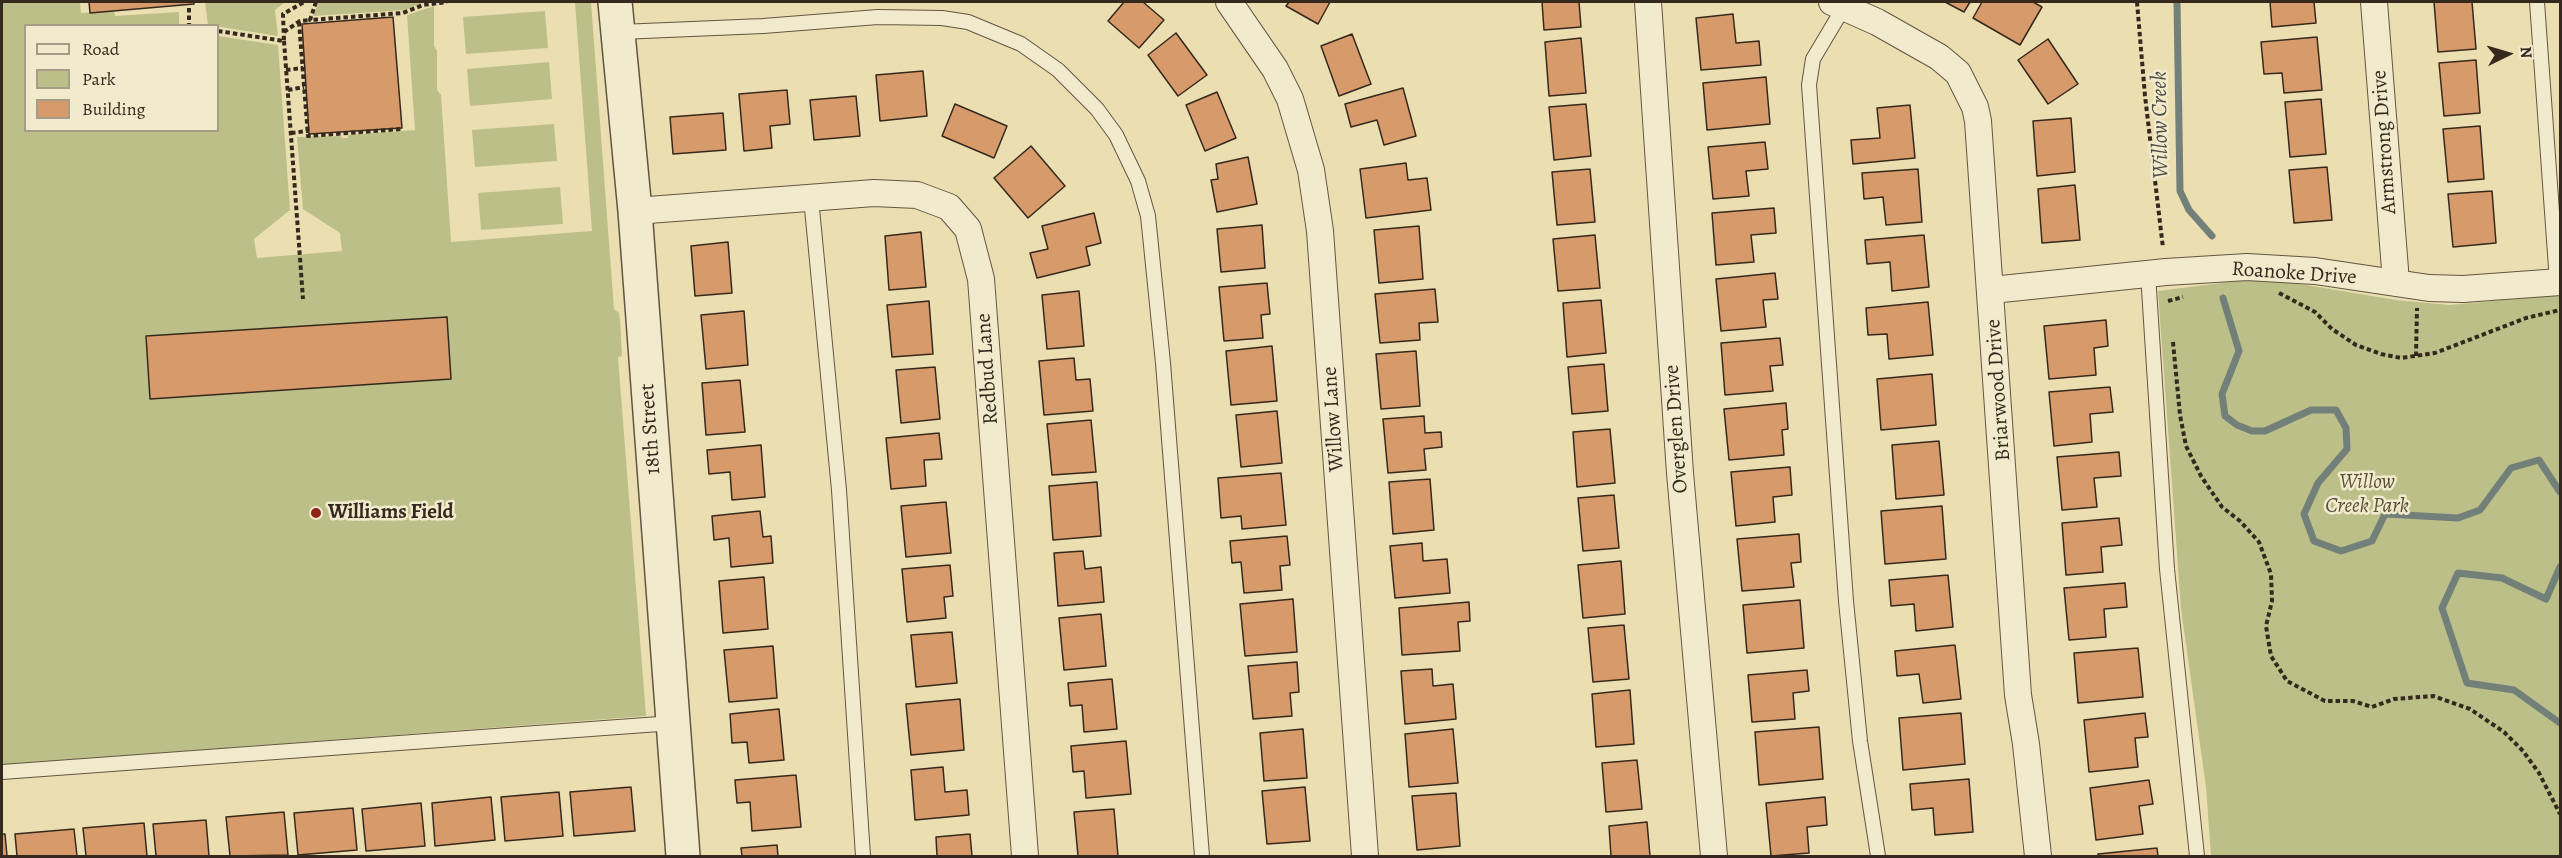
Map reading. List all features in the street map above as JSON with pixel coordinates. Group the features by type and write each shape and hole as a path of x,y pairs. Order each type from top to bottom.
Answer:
{"street":[{"name":"Willow Lane","path":"1229,2 1264,52 1290,99 1314,190 1321,243 1365,856"},
{"name":"Overglen Drive","path":"1648,2 1680,473 1714,856"},
{"name":"Armstrong Drive","path":"2374,2 2407,284"},
{"name":"Briarwood Drive","path":"1838,4 1939,57 1958,73 1968,91 1978,121 1992,290 2018,695 2028,754 2038,856"},
{"name":"18th Street","path":"618,17 635,211 683,856"},
{"name":"Redbud Lane","path":"635,211 874,193 917,195 949,207 968,229 981,279 1025,856"},
{"name":"Roanoke Drive","path":"1992,290 2157,273 2270,268 2463,289 2559,282"}],"lane":[{"path":"2537,2 2559,282"},
{"path":"1838,4 1814,59 1809,85 1846,601 1860,741 1878,856"},
{"path":"618,17 763,26 878,17 951,19 968,22 1021,44 1058,70 1097,109 1116,135 1138,181 1148,216 1163,363 1202,856"},
{"path":"811,198 839,490 862,856"},
{"path":"2157,273 2167,568 2197,856"},
{"path":"2,772 673,723"}],"path":[{"path":"303,299 283,14 304,2"},
{"path":"310,20 316,2"},
{"path":"284,32 299,22 403,13 423,5 447,2"},
{"path":"2137,2 2157,273 2168,301 2169,313"},
{"path":"189,8 189,24"},
{"path":"299,22 308,136 401,129"},
{"path":"219,31 284,41"},
{"path":"286,70 303,68"},
{"path":"288,90 304,87"},
{"path":"291,133 308,131"},
{"path":"2407,284 2416,356"},
{"path":"2277,293 2315,312 2332,329 2356,345 2391,356 2436,353 2526,318 2560,310"},
{"path":"2168,301 2189,295"},
{"path":"2172,337 2180,415 2186,446 2201,476 2222,507 2240,521 2259,542 2271,574 2272,601 2266,626 2271,656 2287,681 2325,701 2353,701 2372,707 2394,699 2433,696 2470,709 2504,732 2523,751 2540,773 2560,814"}],"green space":[{"name":"Williams Field","path":"2,2 80,2 81,13 114,11 115,16 179,12 179,24 24,24 24,132 219,132 219,36 278,45 290,210 254,239 257,258 342,251 340,233 303,209 297,137 341,136 348,138 348,135 415,130 407,15 434,6 437,90 441,95 451,242 592,231 575,2 591,2 614,309 619,313 620,319 622,356 618,357 646,716 2,765"},
{"path":"205,2 285,2 275,10 278,36 219,27 219,24 208,24"},
{"path":"319,2 425,2 405,10 313,16"},
{"path":"545,11 548,48 466,54 463,17"},
{"path":"549,62 552,99 470,106 467,69"},
{"path":"554,124 557,161 475,167 472,130"},
{"path":"560,187 563,224 481,230 478,193"},
{"name":"Willow Creek Park","path":"2244,280 2288,282 2396,300 2449,305 2560,295 2560,856 2211,856 2206,787 2181,609 2158,291"}],"building":[{"path":"89,2 194,2 194,4 90,13"},
{"path":"1124,2 1143,2 1164,20 1139,48 1108,21"},
{"path":"1289,2 1330,2 1318,24 1286,6"},
{"path":"1542,2 1579,2 1581,27 1544,30"},
{"path":"1945,2 1970,2 1964,12"},
{"path":"1982,2 2033,2 2042,7 2020,45 1973,18"},
{"path":"2270,2 2314,2 2316,23 2272,27"},
{"path":"2434,2 2472,2 2476,49 2438,52"},
{"path":"1733,14 1736,43 1759,41 1761,65 1701,70 1696,18"},
{"path":"393,17 402,128 309,134 302,24"},
{"path":"1176,33 1207,75 1178,96 1148,55"},
{"path":"1352,34 1371,84 1339,96 1321,46"},
{"path":"2317,37 2322,90 2284,93 2282,73 2264,74 2261,42"},
{"path":"1581,38 1586,93 1549,96 1545,42"},
{"path":"2048,39 2078,84 2048,104 2018,60"},
{"path":"2476,60 2480,113 2444,116 2439,63"},
{"path":"923,71 927,116 880,121 876,75"},
{"path":"1766,77 1770,124 1707,130 1703,83"},
{"path":"1403,88 1416,136 1384,145 1377,120 1351,127 1345,104"},
{"path":"787,90 790,124 770,126 772,148 744,151 739,94"},
{"path":"1217,92 1236,138 1205,151 1186,105"},
{"path":"856,96 860,136 814,140 810,100"},
{"path":"2321,99 2326,154 2290,157 2285,102"},
{"path":"955,104 1007,126 994,158 942,136"},
{"path":"1586,104 1591,156 1554,160 1549,107"},
{"path":"1910,105 1915,158 1853,164 1851,140 1880,138 1877,108"},
{"path":"723,113 726,150 673,154 670,117"},
{"path":"2071,118 2075,172 2037,176 2033,121"},
{"path":"2480,126 2484,179 2448,182 2443,129"},
{"path":"1765,142 1768,169 1746,171 1749,196 1713,199 1708,147"},
{"path":"1031,146 1065,186 1028,218 994,178"},
{"path":"1248,157 1257,204 1217,212 1211,180 1218,179 1216,164"},
{"path":"1406,163 1408,180 1427,178 1431,210 1366,218 1360,169"},
{"path":"2327,167 2332,220 2294,223 2289,170"},
{"path":"1590,169 1595,222 1557,225 1552,172"},
{"path":"1918,169 1922,222 1886,225 1883,197 1864,199 1862,173"},
{"path":"2075,185 2080,240 2042,243 2038,189"},
{"path":"2492,191 2496,243 2453,247 2448,194"},
{"path":"1774,208 1776,233 1751,235 1754,262 1716,265 1712,213"},
{"path":"1094,213 1101,243 1086,247 1090,265 1037,278 1030,253 1048,249 1042,226"},
{"path":"1262,225 1265,268 1221,272 1217,229"},
{"path":"1419,226 1423,279 1379,283 1374,230"},
{"path":"921,232 926,287 889,290 885,236"},
{"path":"1595,235 1600,288 1558,291 1553,239"},
{"path":"1924,235 1929,287 1892,291 1890,262 1867,264 1865,240"},
{"path":"728,242 732,293 695,296 691,246"},
{"path":"1775,273 1778,299 1763,300 1766,327 1721,331 1716,279"},
{"path":"1267,283 1270,314 1261,315 1263,338 1224,341 1219,287"},
{"path":"1435,289 1438,322 1419,323 1420,340 1380,343 1375,294"},
{"path":"1079,291 1084,346 1047,349 1042,295"},
{"path":"1601,300 1606,353 1567,357 1563,303"},
{"path":"929,301 933,354 892,357 887,305"},
{"path":"1928,302 1933,355 1889,359 1887,334 1868,335 1866,308"},
{"path":"744,311 748,365 706,369 701,315"},
{"path":"447,317 451,379 150,399 146,336"},
{"path":"2106,320 2108,346 2094,348 2096,375 2049,379 2044,326"},
{"path":"1780,338 1783,365 1770,366 1773,391 1725,395 1721,343"},
{"path":"1272,346 1277,401 1231,405 1226,351"},
{"path":"1416,351 1420,406 1381,409 1376,354"},
{"path":"1074,358 1076,380 1090,379 1093,411 1044,415 1039,361"},
{"path":"1604,364 1608,411 1572,414 1568,367"},
{"path":"935,367 940,419 901,423 896,370"},
{"path":"1932,374 1936,425 1881,430 1877,379"},
{"path":"740,380 745,432 706,435 702,383"},
{"path":"2110,387 2113,412 2090,414 2092,442 2054,446 2049,392"},
{"path":"1786,403 1788,429 1782,430 1784,455 1729,460 1724,409"},
{"path":"1277,411 1282,463 1241,467 1236,415"},
{"path":"1424,416 1425,433 1441,432 1442,447 1424,449 1426,470 1388,473 1383,419"},
{"path":"1091,420 1096,472 1052,475 1047,424"},
{"path":"1610,429 1615,483 1577,487 1573,432"},
{"path":"939,433 942,459 924,460 926,486 891,489 886,438"},
{"path":"1939,441 1944,495 1896,499 1892,445"},
{"path":"761,445 765,497 732,500 730,472 709,474 707,450"},
{"path":"2119,452 2121,476 2094,478 2097,507 2062,510 2057,457"},
{"path":"1790,467 1792,495 1773,497 1775,522 1736,526 1731,472"},
{"path":"1281,473 1286,525 1242,529 1241,516 1221,518 1218,478"},
{"path":"1430,479 1434,530 1393,534 1389,482"},
{"path":"1097,482 1101,536 1053,540 1049,486"},
{"path":"1614,495 1619,548 1583,551 1578,498"},
{"path":"946,502 951,553 906,557 901,506"},
{"path":"1942,506 1946,559 1885,564 1881,511"},
{"path":"760,511 763,537 771,536 773,563 731,567 729,538 714,540 712,516"},
{"path":"2119,518 2122,545 2101,547 2103,572 2066,575 2062,523"},
{"path":"1799,534 1801,562 1791,563 1794,587 1742,591 1737,539"},
{"path":"1287,536 1290,565 1280,566 1282,590 1244,593 1241,562 1232,563 1230,541"},
{"path":"1422,543 1423,561 1447,559 1450,593 1395,598 1390,546"},
{"path":"1083,551 1085,569 1101,567 1104,602 1058,606 1054,553"},
{"path":"1621,561 1625,614 1583,618 1578,565"},
{"path":"950,565 953,596 944,597 946,618 907,622 902,569"},
{"path":"1948,575 1953,627 1916,631 1914,604 1891,606 1889,580"},
{"path":"764,577 768,629 723,633 719,581"},
{"path":"2125,583 2127,607 2104,609 2106,637 2069,640 2064,588"},
{"path":"1293,599 1297,652 1245,656 1240,604"},
{"path":"1800,600 1804,648 1747,653 1743,605"},
{"path":"1469,602 1470,621 1458,622 1460,651 1402,655 1399,608"},
{"path":"1101,614 1106,666 1064,670 1059,618"},
{"path":"1624,625 1629,679 1593,682 1588,628"},
{"path":"952,632 957,683 916,687 911,635"},
{"path":"1955,645 1961,699 1923,703 1919,674 1897,676 1895,651"},
{"path":"773,646 777,698 729,702 724,650"},
{"path":"2138,648 2143,697 2078,703 2074,653"},
{"path":"1297,662 1299,692 1290,693 1292,716 1253,719 1248,666"},
{"path":"1432,669 1433,686 1453,684 1456,719 1405,724 1401,671"},
{"path":"1807,670 1809,691 1793,693 1795,719 1752,722 1748,675"},
{"path":"1112,679 1117,729 1084,732 1082,705 1070,706 1068,683"},
{"path":"1630,690 1634,744 1596,747 1592,694"},
{"path":"960,699 964,750 911,755 906,704"},
{"path":"779,709 784,760 749,763 747,742 732,743 730,714"},
{"path":"1961,713 1965,764 1903,770 1899,718"},
{"path":"2145,713 2148,737 2135,738 2138,767 2089,772 2084,720"},
{"path":"1819,727 1823,779 1759,785 1755,732"},
{"path":"1303,729 1307,778 1264,781 1260,733"},
{"path":"1453,729 1458,783 1409,787 1405,734"},
{"path":"1126,741 1131,794 1086,798 1084,771 1073,772 1071,746"},
{"path":"1637,760 1642,809 1606,812 1602,763"},
{"path":"943,767 945,792 967,790 969,815 915,820 911,770"},
{"path":"796,775 801,827 752,831 750,802 737,803 735,780"},
{"path":"1969,779 1973,832 1935,835 1933,808 1912,810 1910,784"},
{"path":"2149,780 2153,804 2139,806 2143,834 2096,840 2090,788"},
{"path":"631,787 635,831 574,836 570,792"},
{"path":"1305,787 1310,841 1267,844 1262,791"},
{"path":"559,792 563,836 505,841 501,797"},
{"path":"1456,793 1460,846 1417,850 1412,796"},
{"path":"491,797 495,840 435,846 432,803"},
{"path":"1825,797 1827,825 1807,827 1809,853 1771,856 1766,803"},
{"path":"421,803 425,846 366,851 362,809"},
{"path":"353,808 357,850 298,855 294,813"},
{"path":"1114,809 1118,856 1078,856 1074,812"},
{"path":"284,812 288,855 230,856 226,817"},
{"path":"206,820 209,856 156,856 153,824"},
{"path":"1647,822 1650,856 1611,856 1609,826"},
{"path":"144,823 147,856 86,856 83,828"},
{"path":"74,829 77,856 17,856 15,834"},
{"path":"2,834 5,834 7,856 2,856"},
{"path":"970,834 972,856 937,856 936,837"},
{"path":"777,845 778,856 742,856 741,848"},
{"path":"2157,848 2158,856 2098,856 2098,854"}],"waterway":[{"name":"Willow Creek","path":"2177,2 2180,191 2189,210 2212,236"},
{"name":"Willow Creek","path":"2223,298 2239,351 2222,394 2225,416 2237,425 2252,431 2265,431 2311,410 2336,410 2346,428 2347,449 2318,483 2304,514 2314,541 2341,551 2372,541 2385,514 2458,518 2480,510 2511,468 2539,460 2560,492"},
{"name":"Willow Creek","path":"2560,567 2546,599 2502,578 2458,573 2442,608 2467,683 2514,690 2560,723"}],"place":[{"name":"Williams Field","path":"316,513"}]}
